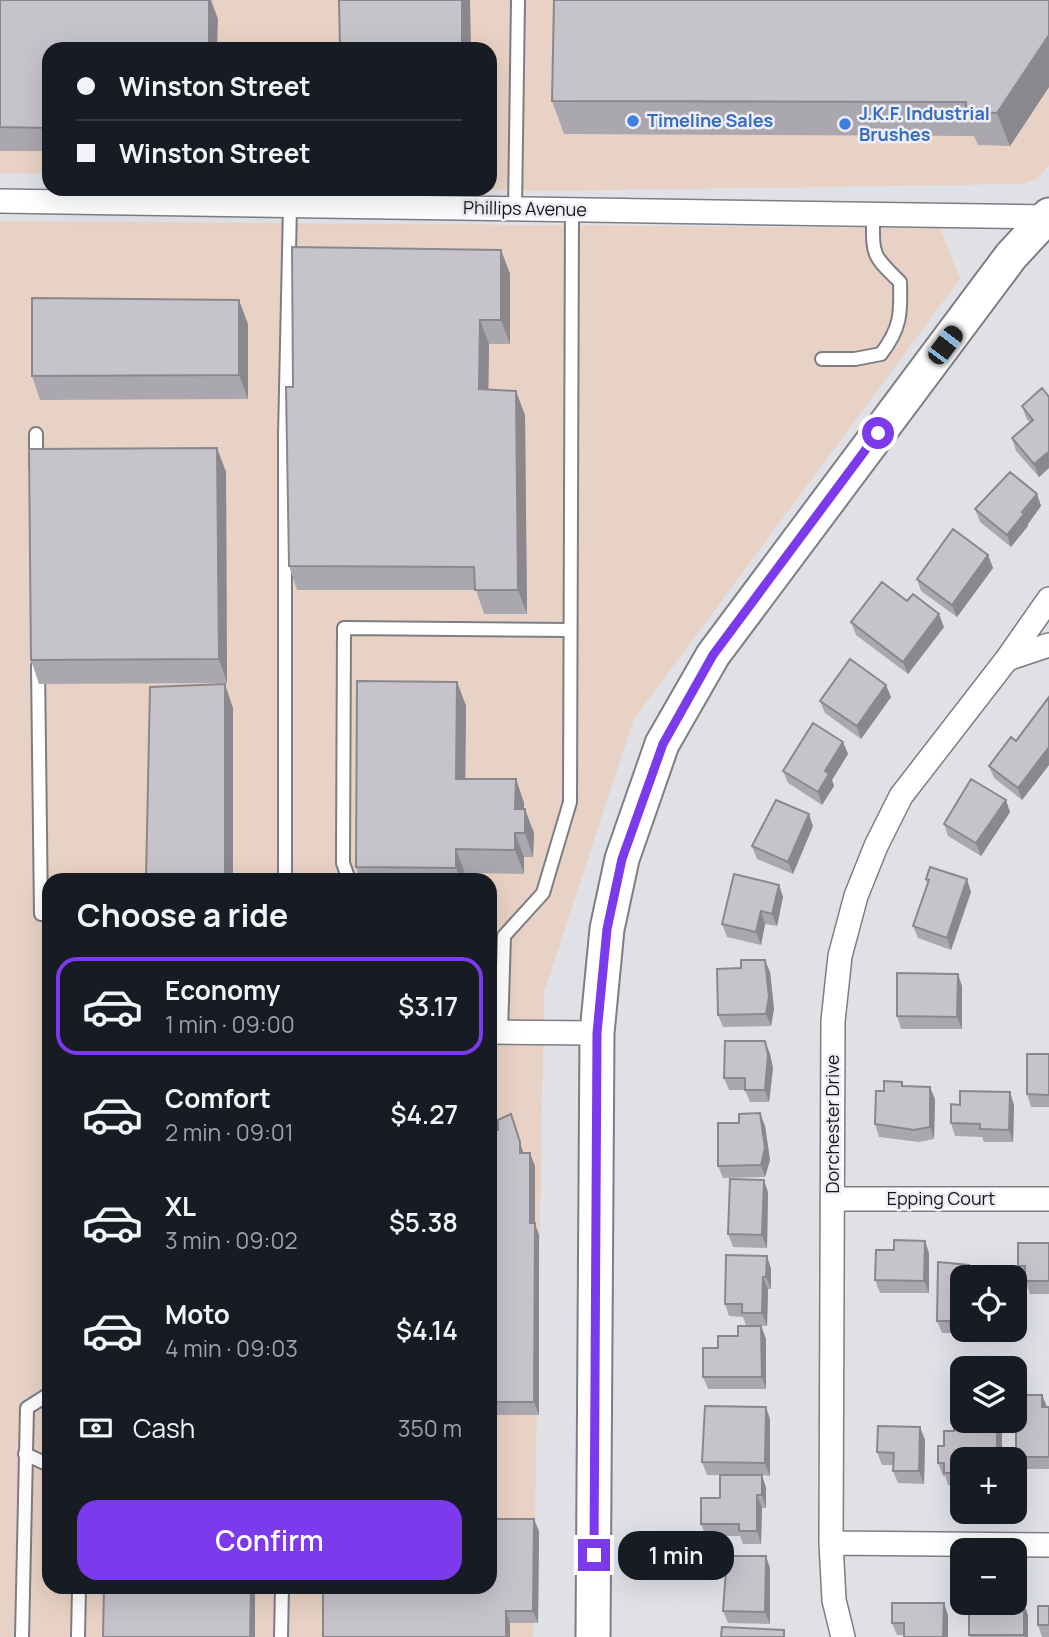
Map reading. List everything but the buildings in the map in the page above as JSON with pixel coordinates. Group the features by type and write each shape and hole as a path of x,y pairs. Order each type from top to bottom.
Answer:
{"street":[{"name":"Phillips Avenue","path":"0,201 873,216 1049,216"},
{"path":"593,1637 597,1033 607,929 622,859 663,744 713,655 1011,256 1049,216"},
{"name":"Dorchester Drive","path":"843,1637 834,1600 831,1543 833,1021 840,956 856,896 876,846 901,796 1007,659 1049,599"},
{"path":"1007,659 1049,645"},
{"path":"497,1032 597,1033"},
{"name":"Epping Court","path":"833,1199 1049,1199"},
{"path":"831,1543 1049,1545"}],"lane":[{"path":"515,209 518,0"},
{"path":"285,873 285,435 290,206"},
{"path":"497,1018 503,936 543,893 570,802 572,209"},
{"path":"822,359 855,359 881,354 893,338 901,316 900,282 882,265 873,250 873,216"},
{"path":"36,434 36,475"},
{"path":"347,873 343,863 344,628 570,630"},
{"path":"38,653 42,914"},
{"path":"22,1637 27,1408 42,1398"},
{"path":"26,1454 42,1462"},
{"path":"78,1637 79,1594"},
{"path":"281,1637 282,1594"}],"shaded area":[{"path":"0,0 1049,0 1049,165 1037,179 1022,184 497,190 497,42 42,42 42,173 0,173"},
{"path":"0,221 940,228 960,279 634,719 544,992 533,1637 0,1637"}],"place":[{"name":"Timeline Sales","path":"633,121"},
{"name":"J.K.F. Industrial Brushes","path":"845,124"}],"route":[{"path":"594,1555 597,1033 607,929 622,859 663,744 713,655 878,433"}]}
